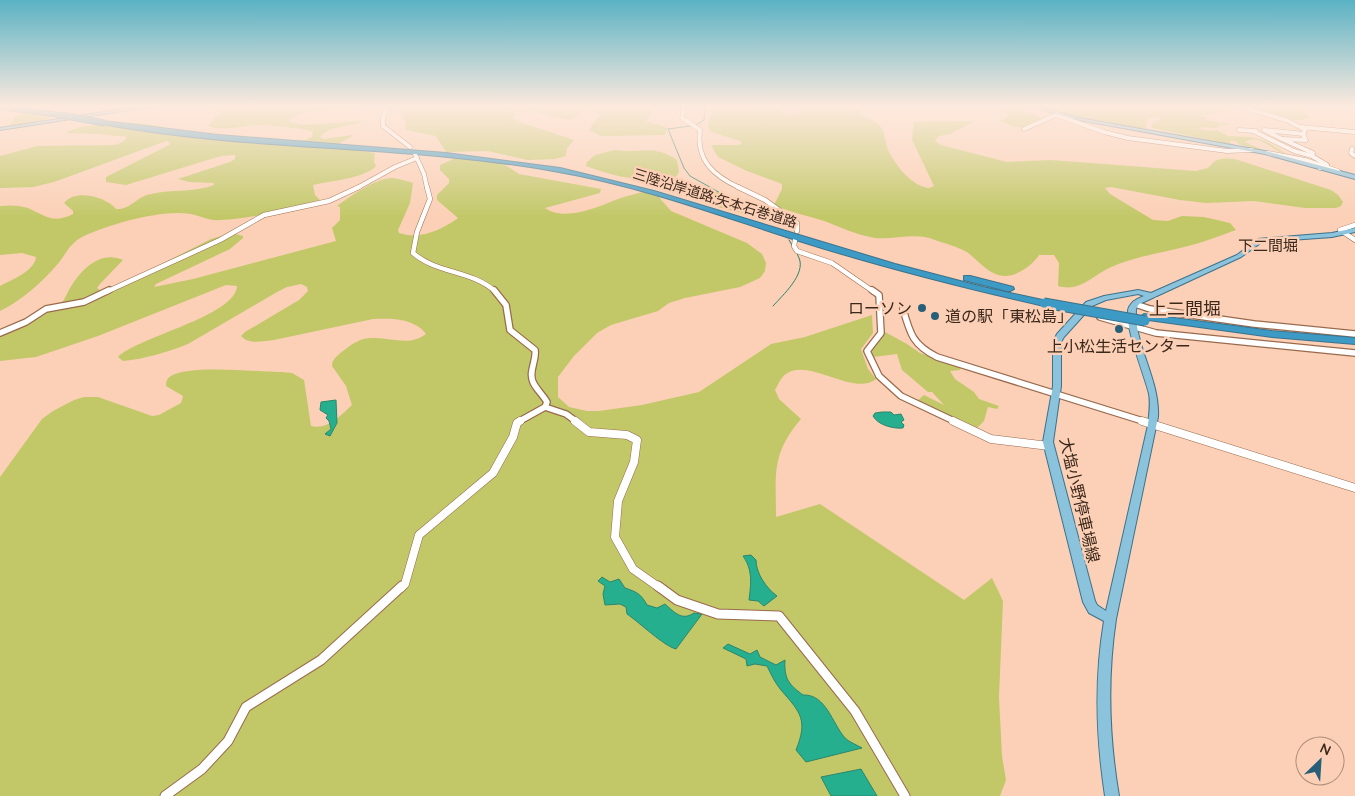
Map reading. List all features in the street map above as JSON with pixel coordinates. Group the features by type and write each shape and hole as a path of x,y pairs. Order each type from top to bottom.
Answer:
{"highway":[{"name":"三陸沿岸道路;矢本石巻道路","path":"293,143 474,157 559,170 627,183 912,268 1045,302 1275,338 1355,346"},
{"name":"三陸沿岸道路;矢本石巻道路","path":"691,201 938,279 1045,302 1110,315 1263,333 1355,341"},
{"path":"756,220 878,255"},
{"path":"797,236 868,264"},
{"path":"968,278 1045,302"},
{"path":"939,284 1045,302"}],"main road":[{"path":"1208,143 1265,153 1322,167 1355,178"},
{"name":"大塩小野停車場線","path":"1112,796 1105,730 1105,652 1110,619 1154,425 1154,396 1134,328 1132,313 1135,304 1239,256 1260,240 1345,233 1355,230"},
{"name":"大塩小野停車場線","path":"1110,619 1093,609 1089,602 1049,446 1048,438 1058,379 1056,363 1057,342 1060,336 1089,304 1104,298 1138,292 1151,295"}],"street":[{"path":"407,143 410,147"},
{"path":"698,143 713,173 723,180 769,202 797,223 797,236 794,246 797,251 832,263 879,295 881,333 867,348 867,351 879,376 901,396 990,440 1049,446"},
{"path":"1163,143 1227,151 1252,150"},
{"path":"1278,143 1294,151 1312,156 1327,165 1322,167"},
{"path":"1291,143 1313,153 1312,156"},
{"path":"1352,149 1351,153 1355,156"},
{"path":"0,333 26,322 46,309 84,302 220,240 264,215 329,201 354,190 416,156 424,174 430,199 417,232 413,253 432,267 474,278 487,285 504,301 508,312 508,328 512,333 527,342 536,354 531,376 533,384 547,402 545,407 517,424 513,437 493,473 419,535 406,584 321,660 246,707 228,741 202,769 164,796"},
{"path":"1355,225 1340,230 1355,240"},
{"path":"1135,304 1150,309 1254,324 1355,334"},
{"path":"903,309 910,335 924,350 937,357 1355,488"},
{"path":"1079,314 1106,318 1134,328 1156,333 1355,353"},
{"path":"545,407 566,414 589,432 627,436 637,440 634,462 618,501 615,537 633,569 677,600 718,614 780,616 855,712 905,796"}],"green space":[{"path":"120,143 160,143 54,182 33,187 0,188 0,156 37,146 116,145"},
{"path":"170,143 339,143 330,149 375,153 374,162 376,166 356,176 313,185 315,195 320,200 271,213 245,218 216,220 191,214 165,214 122,222 95,231 75,242 37,286 0,311 0,286 32,267 36,257 22,253 0,255 0,206 21,206 55,219 73,214 73,211 64,203 69,198 83,195 98,198 106,201 116,209 121,209 146,195 198,189 214,185 214,183 189,182 178,179 235,159 235,155 221,156 126,185 106,182 106,177"},
{"path":"440,143 571,143 567,148 566,156 555,159 528,160 488,151 446,152"},
{"path":"886,143 896,164 911,180 929,188 934,186 914,143 938,143 1007,162 1051,160 1196,171 1208,168 1214,162 1227,158 1331,190 1343,202 1341,206 1336,208 1305,208 1254,201 1206,203 1111,187 1105,188 1110,194 1153,220 1168,221 1182,216 1204,217 1230,223 1236,230 1181,248 1128,261 1107,269 1078,286 1065,287 1058,286 1059,263 1054,255 1039,255 1019,272 1010,276 999,275 984,267 967,252 928,238 913,236 868,237 774,205 782,189 782,184 747,171 718,157 711,145"},
{"path":"1238,143 1248,143 1263,150 1261,151"},
{"path":"1265,143 1269,143 1286,154"},
{"path":"615,150 662,152 677,160 679,172 676,177 653,180 619,176 586,166 587,162 595,155"},
{"path":"456,158 490,160 507,166 519,174 601,189 600,193 545,208 562,214 582,212 652,189 671,211 747,243 762,254 766,263 765,271 760,278 740,287 669,303 658,311 611,325 597,333 574,356 558,377 558,397 569,407 587,411 599,411 642,405 699,392 771,344 805,337 872,315 873,333 861,349 868,369 876,379 867,383 856,383 806,370 795,370 784,375 775,390 779,399 801,419 784,443 777,465 776,517 820,504 964,600 992,578 1003,601 999,697 1002,756 1006,780 1000,796 0,796 0,477 42,419 74,400 84,397 98,397 152,416 159,415 181,403 183,396 166,386 167,380 170,377 180,372 193,370 224,369 292,373 304,380 311,426 323,426 333,421 352,405 346,386 332,366 337,356 353,344 368,338 406,341 420,338 426,334 415,325 402,320 373,319 261,342 248,341 241,336 299,300 308,291 307,287 301,284 287,287 277,292 188,344 140,359 123,361 118,357 129,349 221,307 232,297 237,286 226,285 98,336 36,357 0,361 0,336 54,308 64,300 78,276 98,260 114,257 123,260 97,288 101,291 120,285 211,239 231,233 243,236 230,249 156,284 154,287 193,279 336,241 332,228 340,220 340,207 337,206 364,188 386,179 396,178 413,183 410,203 398,230 399,233 414,235 438,230 458,218 437,200 437,195 449,183 449,179 440,170 440,165"},
{"path":"705,189 722,193 746,214 718,207 686,194 694,190"},
{"path":"885,332 920,353 961,367 960,370 950,371 955,379 974,392 979,399 999,406 997,409 988,407 984,421 977,428 917,401 924,395 944,405 932,392 928,392 902,370 897,354 873,357 871,349"}],"water":[{"path":"336,400 337,423 330,436 325,434 331,429 326,418 328,415 320,410 321,402"},
{"path":"891,412 894,415 901,414 904,420 901,422 904,425 903,428 890,427 878,422 873,416 875,413"},
{"path":"751,555 756,560 762,580 777,596 764,606 758,601 749,600 750,572 743,556"},
{"path":"602,577 610,582 619,579 625,588 638,594 647,605 657,608 665,604 675,613 682,616 694,613 702,614 676,649 659,639 627,614 626,607 620,604 605,605 603,594 605,586 598,581"},
{"path":"728,644 750,654 757,650 760,657 776,665 785,660 785,672 790,684 803,695 811,696 823,704 845,738 862,748 806,762 796,750 802,731 798,711 777,684 767,666 755,664 747,666 746,659 723,648"},
{"path":"861,769 877,796 831,796 821,777"}],"waterway":[{"path":"674,143 684,168 690,176 733,200 788,220 794,225 793,227"},
{"path":"773,306 792,284 799,271 799,258 789,240"}],"place":[{"name":"ローソン","path":"922,308"},
{"name":"道の駅「東松島」","path":"935,316"},
{"name":"上小松生活センター","path":"1119,329"}],"district":[{"name":"下二間堀","path":"1268,245"},
{"name":"上二間堀","path":"1185,308"}]}
